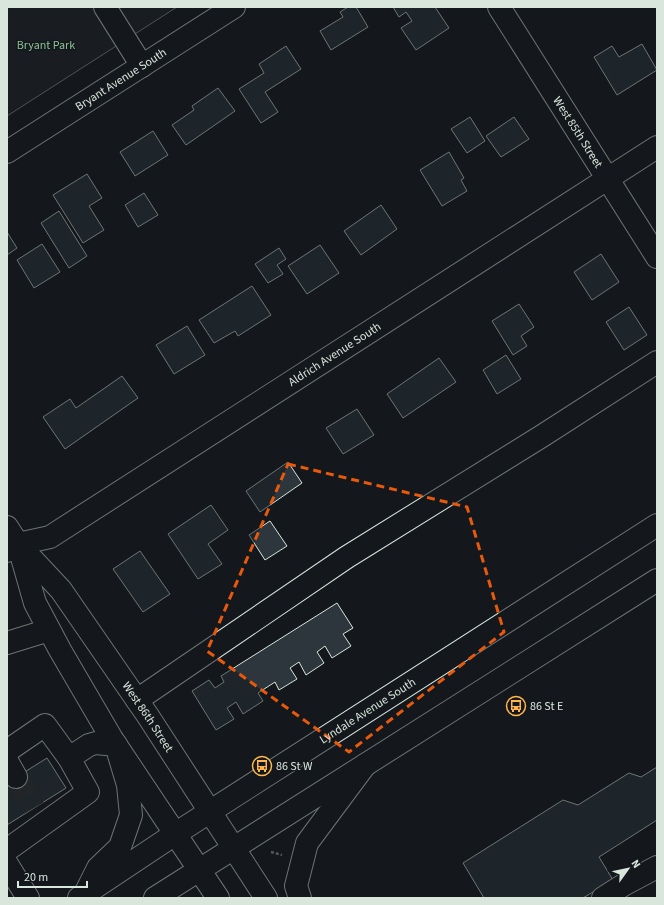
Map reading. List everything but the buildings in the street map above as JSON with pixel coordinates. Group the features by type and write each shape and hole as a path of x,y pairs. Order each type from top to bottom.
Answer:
{"street":[{"path":"105,7 142,66"},
{"name":"Bryant Avenue South","path":"7,152 234,7"},
{"name":"West 85th Street","path":"499,7 657,257"},
{"name":"Aldrich Avenue South","path":"11,541 50,537 657,147"},
{"path":"136,700 347,557 542,436 657,362"},
{"name":"Lyndale Avenue South","path":"82,896 175,834 657,526"},
{"path":"11,541 35,603 60,650 116,745 218,898"},
{"name":"West 86th Street","path":"11,541 61,590 148,716 266,898"},
{"path":"155,898 657,580"},
{"path":"7,643 49,630"},
{"path":"7,751 45,725 69,758 88,792 40,816 10,842"},
{"path":"69,758 89,745 96,743 116,745"},
{"path":"82,896 98,868 120,847 131,815 128,785 116,745"},
{"path":"300,898 296,886 307,843 364,765"},
{"path":"7,864 28,898"},
{"path":"603,898 657,867"}],"path":[{"path":"266,851 284,855"}],"highlighted area":[{"path":"288,464 467,507 504,632 349,752 207,651"}],"green space":[{"name":"Bryant Park","path":"7,7 177,7 7,116"}],"tunnel":[{"path":"16,777 34,808"}],"place":[{"name":"86 St E","path":"516,706"},
{"name":"86 St W","path":"262,766"}]}
